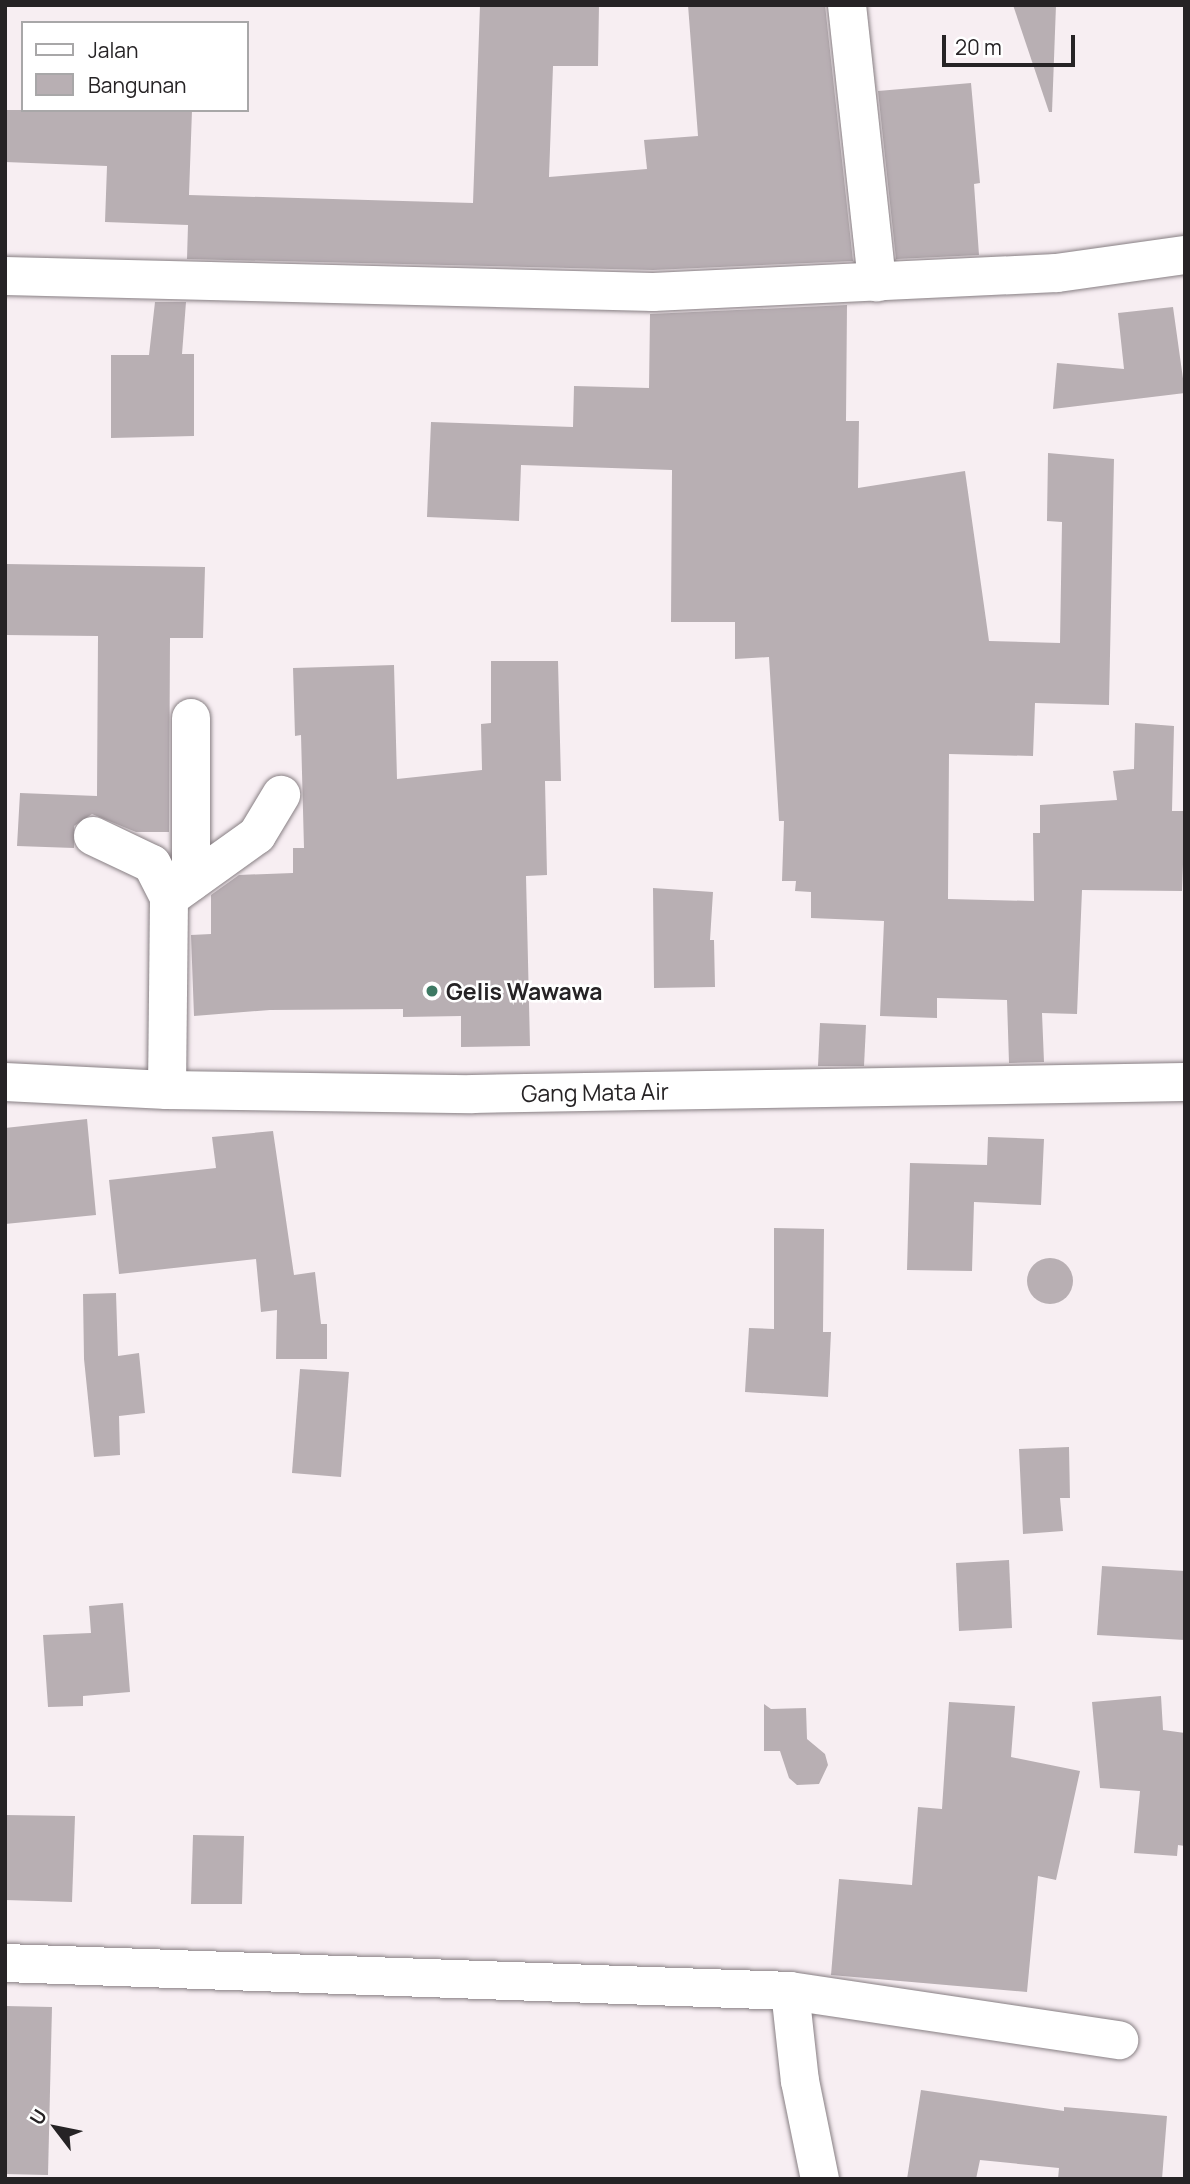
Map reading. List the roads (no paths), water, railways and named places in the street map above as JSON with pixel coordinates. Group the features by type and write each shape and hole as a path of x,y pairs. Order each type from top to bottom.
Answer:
{"street":[{"path":"847,5 877,282"},
{"path":"5,276 653,292 1057,273 1185,255"},
{"path":"167,1090 191,718"},
{"path":"180,890 257,835 281,795"},
{"path":"93,836 152,864 180,890"},
{"name":"Gang Mata Air","path":"5,1082 167,1090 472,1094 1185,1082"},
{"path":"5,1963 790,1991 1119,2040"},
{"path":"790,1991 800,2081 820,2179"}],"place":[{"name":"Gelis Wawawa","path":"432,991"}]}
